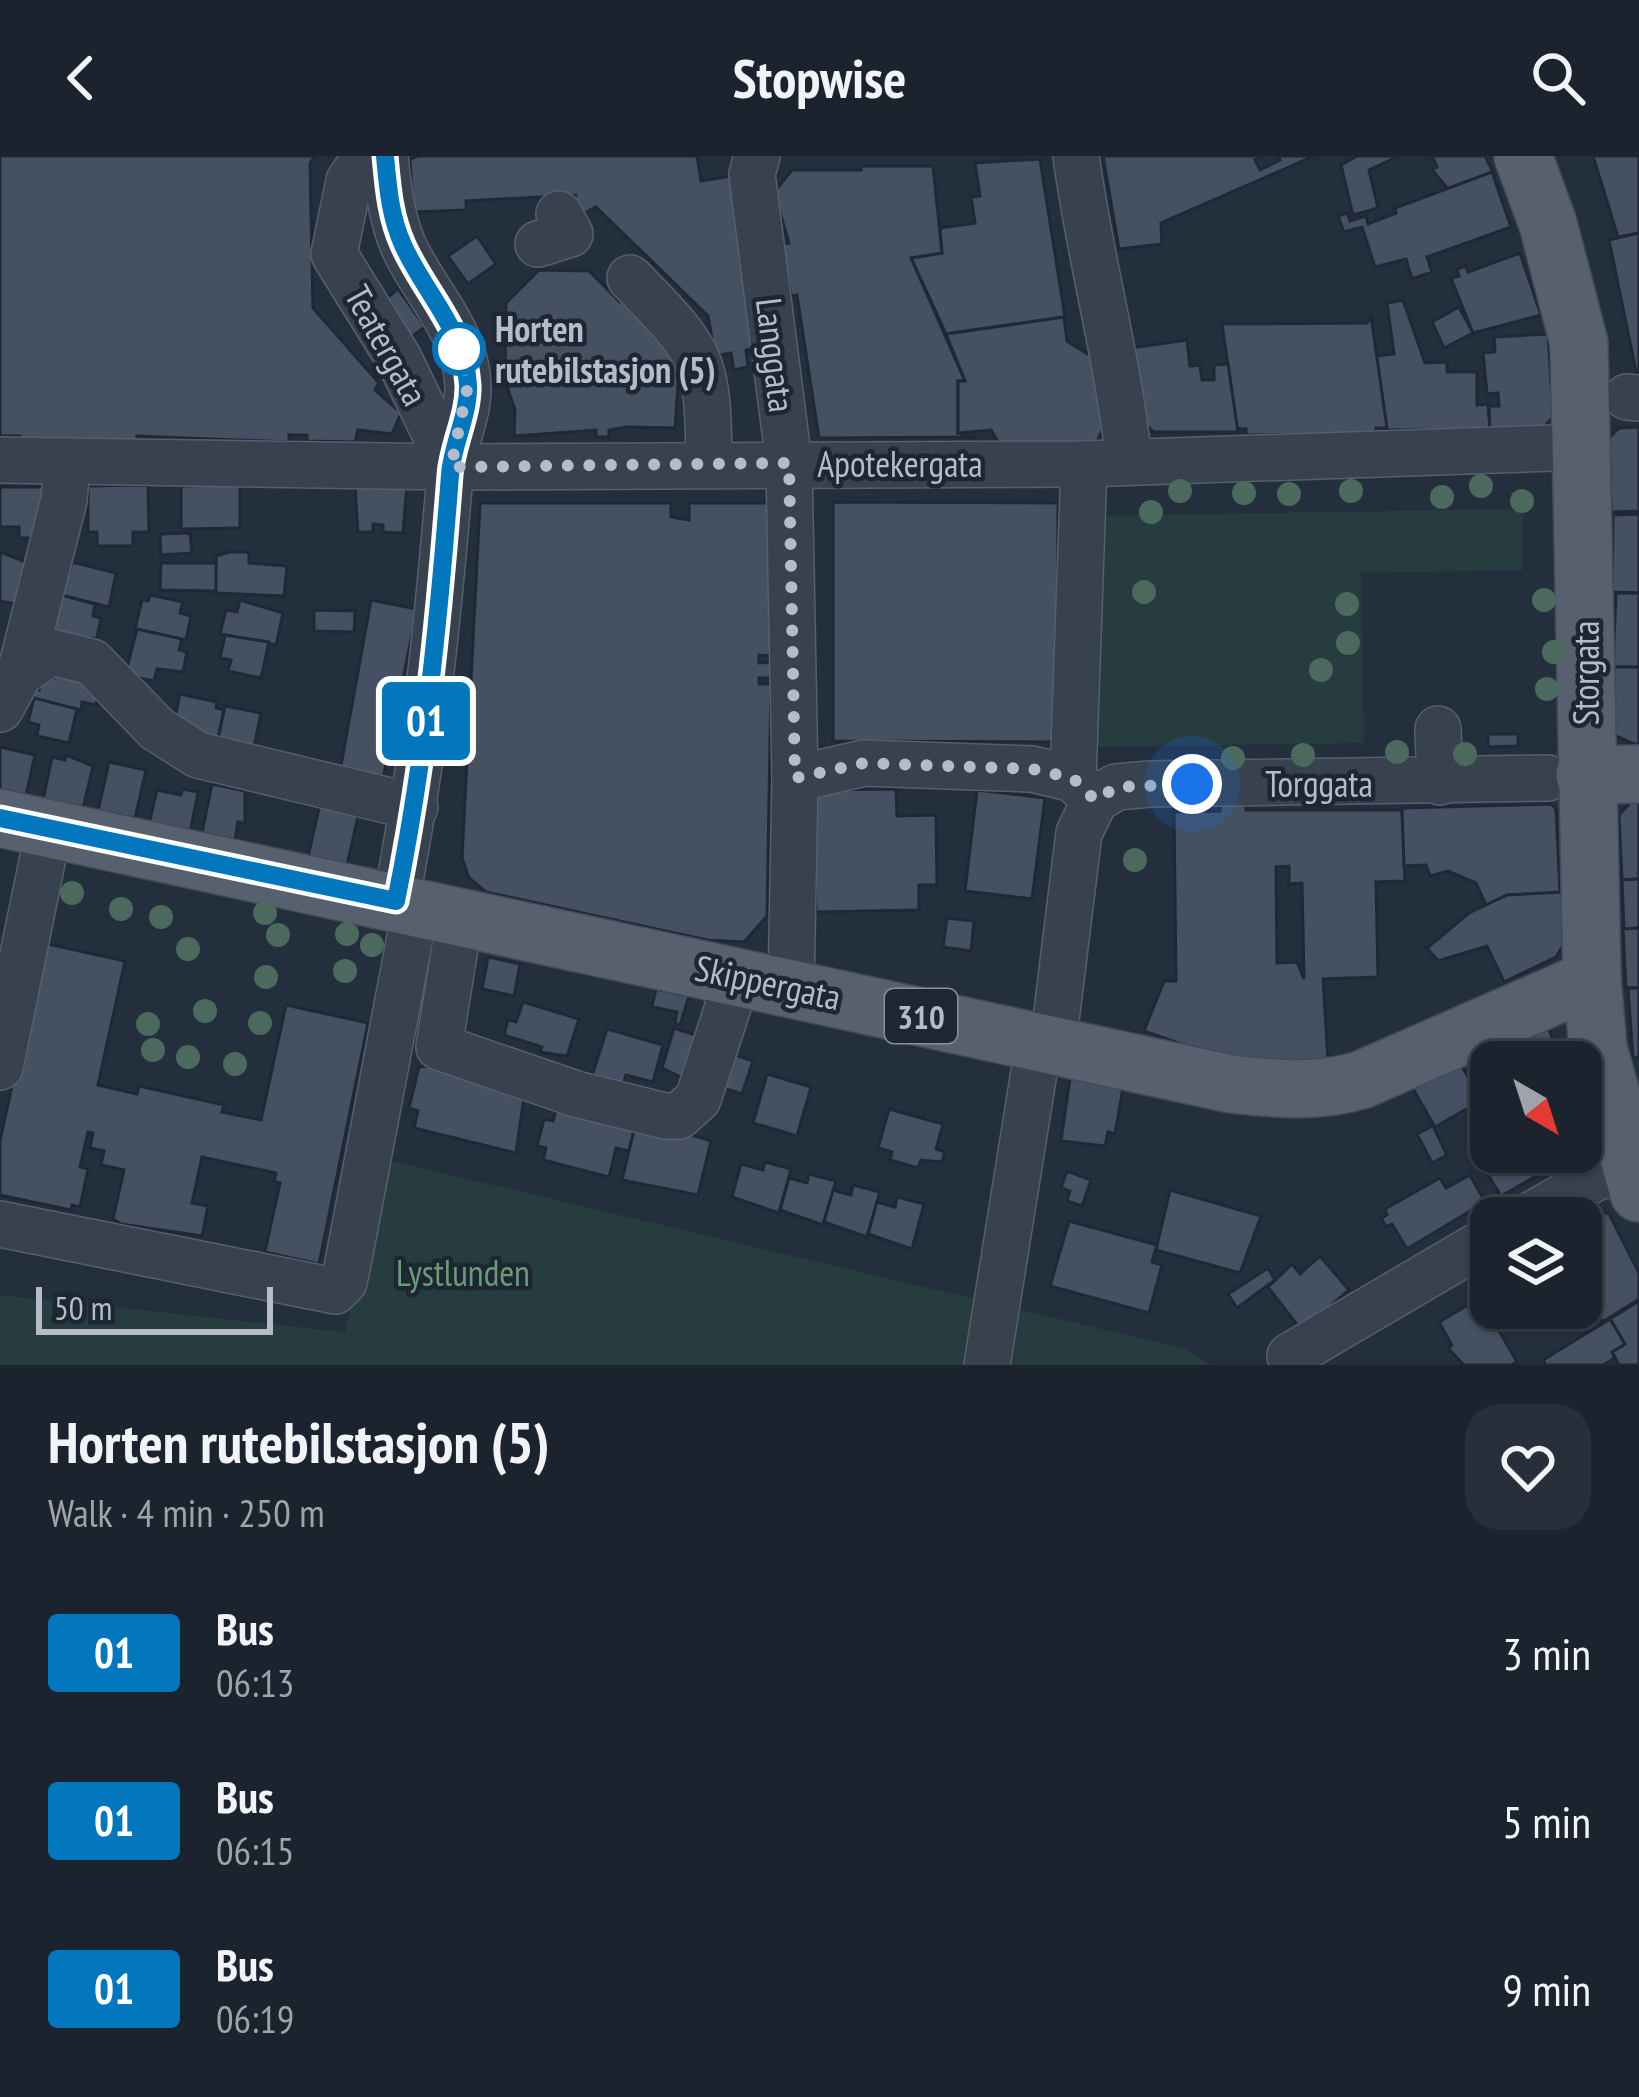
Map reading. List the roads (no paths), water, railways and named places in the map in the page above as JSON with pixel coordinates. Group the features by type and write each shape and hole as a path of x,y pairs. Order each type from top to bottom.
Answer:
{"main road":[{"name":"Storgata","path":"1522,156 1548,224 1576,327 1584,447 1592,979 1598,1048 1636,1177"},
{"name":"Skippergata","path":"24,823 1231,1084 1330,1089 1592,979"}],"street":[{"name":"Teatergata","path":"367,156 349,181 334,254 399,358 451,467"},
{"name":"Teatergata","path":"385,156 390,211 405,248 454,332 468,385 451,467 442,600 415,807 424,908"},
{"name":"Langgata","path":"424,908 439,1047 576,1094 665,1116 679,1116 698,1099 764,982 795,778 789,463 752,174 757,156"},
{"path":"987,1365 1046,1043 1084,789 1114,352 1095,283 1076,156"},
{"path":"630,278 686,336 708,381 709,464"},
{"name":"Apotekergata","path":"0,460 451,467 1106,462 1584,447"},
{"path":"10,691 64,500 68,462"},
{"path":"10,691 51,652 92,662 157,729 198,755 415,807"},
{"path":"1438,730 1439,782"},
{"path":"795,778 864,763 1032,769 1084,789"},
{"name":"Torggata","path":"1084,789 1590,776"},
{"path":"0,1067 24,823"},
{"path":"0,1224 335,1291 344,1282 350,1258 424,908"},
{"path":"1562,1197 1597,1177 1636,1177"},
{"path":"1290,1356 1470,1250"}],"place":[{"name":"Horten rutebilstasjon (5)","path":"459,349"}],"park label":[{"name":"Lystlunden","path":"463,1272"}]}
